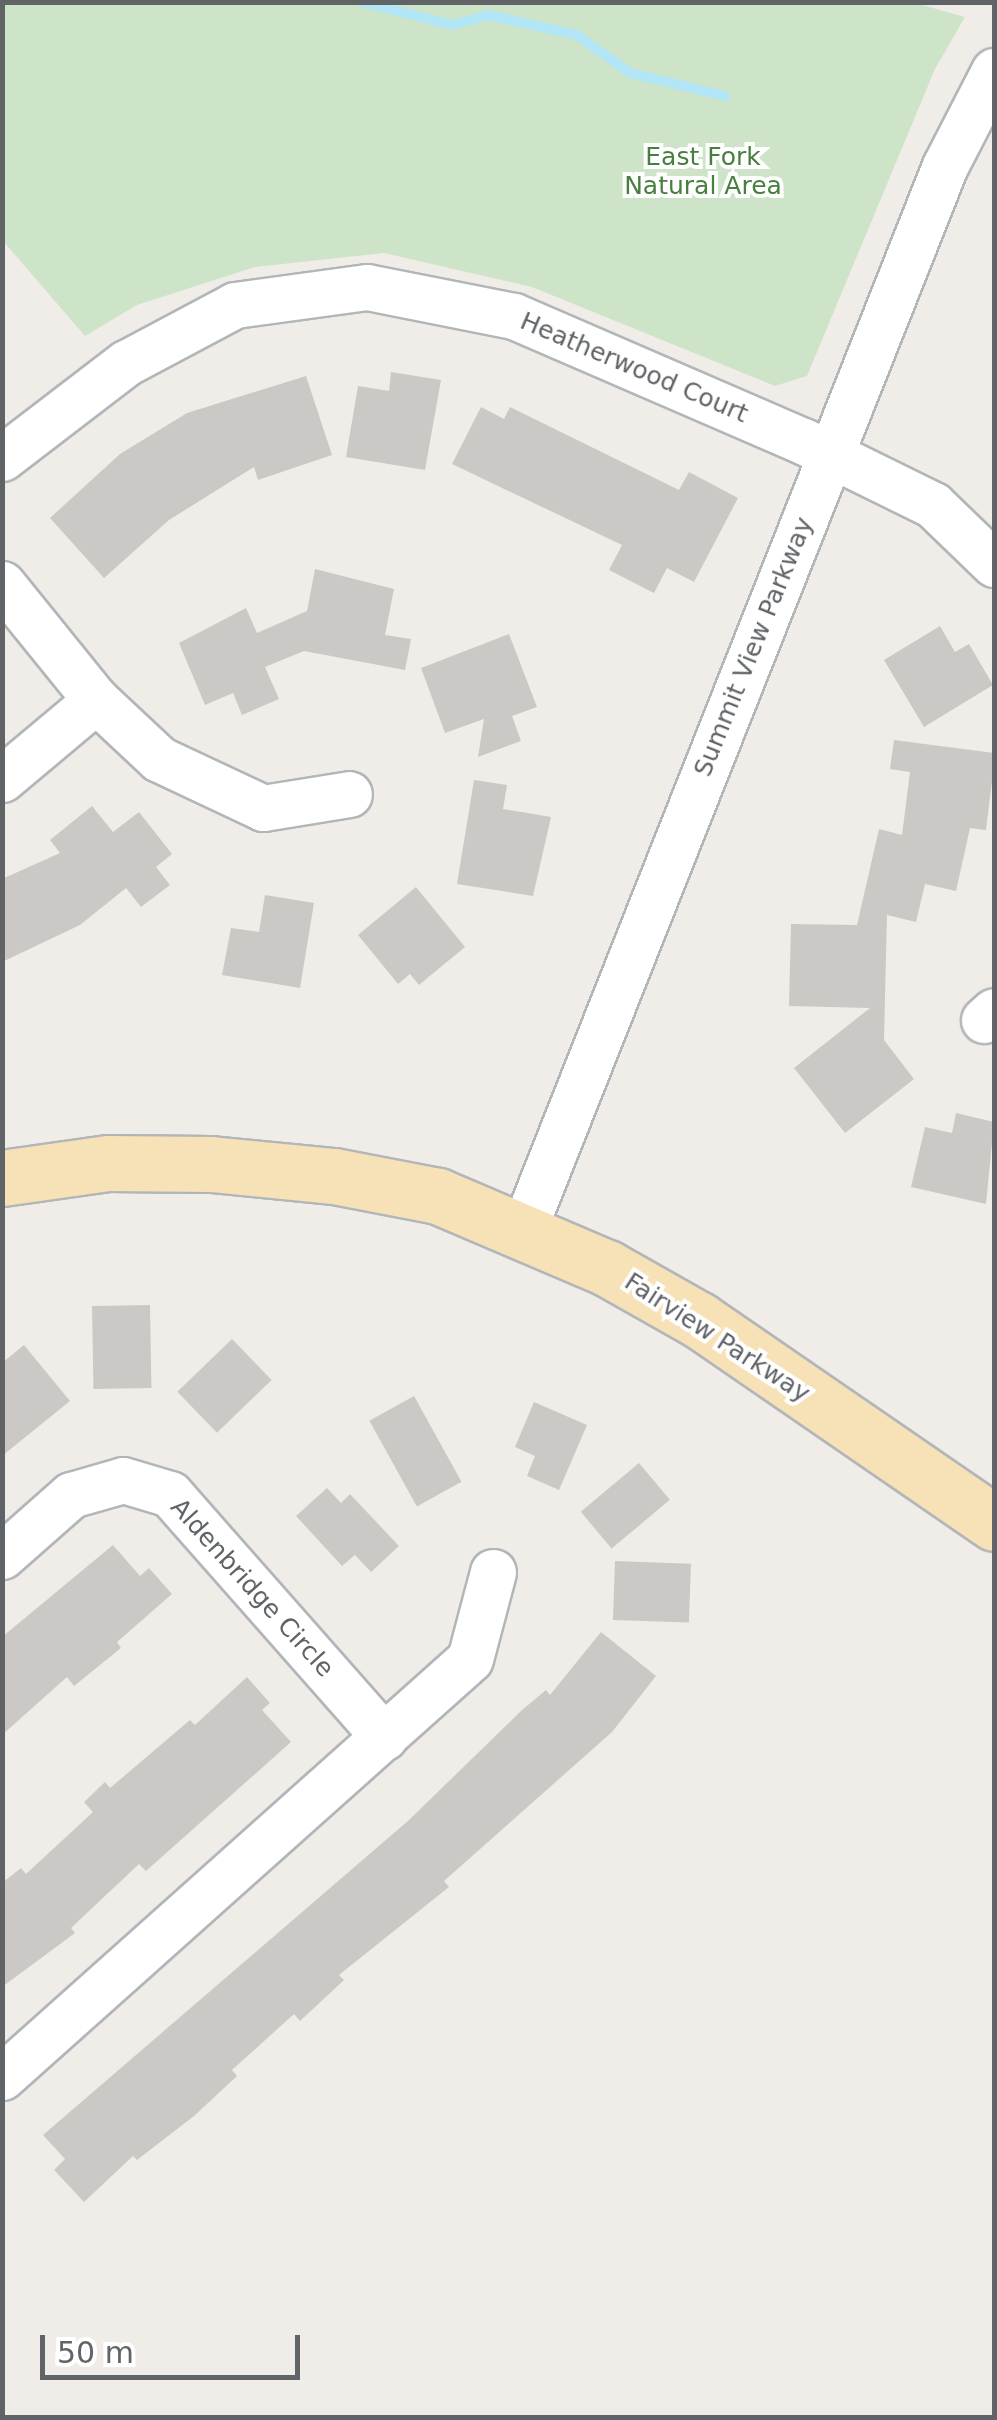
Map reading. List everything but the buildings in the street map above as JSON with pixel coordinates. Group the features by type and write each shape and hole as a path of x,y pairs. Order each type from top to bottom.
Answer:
{"main road":[{"name":"Fairview Parkway","path":"2,1178 108,1163 334,1176 438,1196 524,1228 699,1320 994,1523"}],"street":[{"name":"Summit View Parkway","path":"524,1228 945,166 994,71"},
{"name":"Heatherwood Court","path":"2,458 126,363 235,305 367,287 514,316 830,453 933,505 994,564"},
{"path":"2,584 96,700 159,759 263,808 348,794"},
{"path":"2,779 96,700"},
{"name":"Aldenbridge Circle","path":"2,1556 72,1495 123,1480 170,1494 384,1737"},
{"path":"2,2077 470,1659 492,1572"}],"green space":[{"name":"East Fork Natural Area","path":"912,2 965,17 935,69 807,376 775,386 532,287 384,253 255,267 137,305 85,336 3,241 3,3"}],"waterway":[{"path":"362,2 452,25 489,15 577,35 630,73 725,96"}]}
